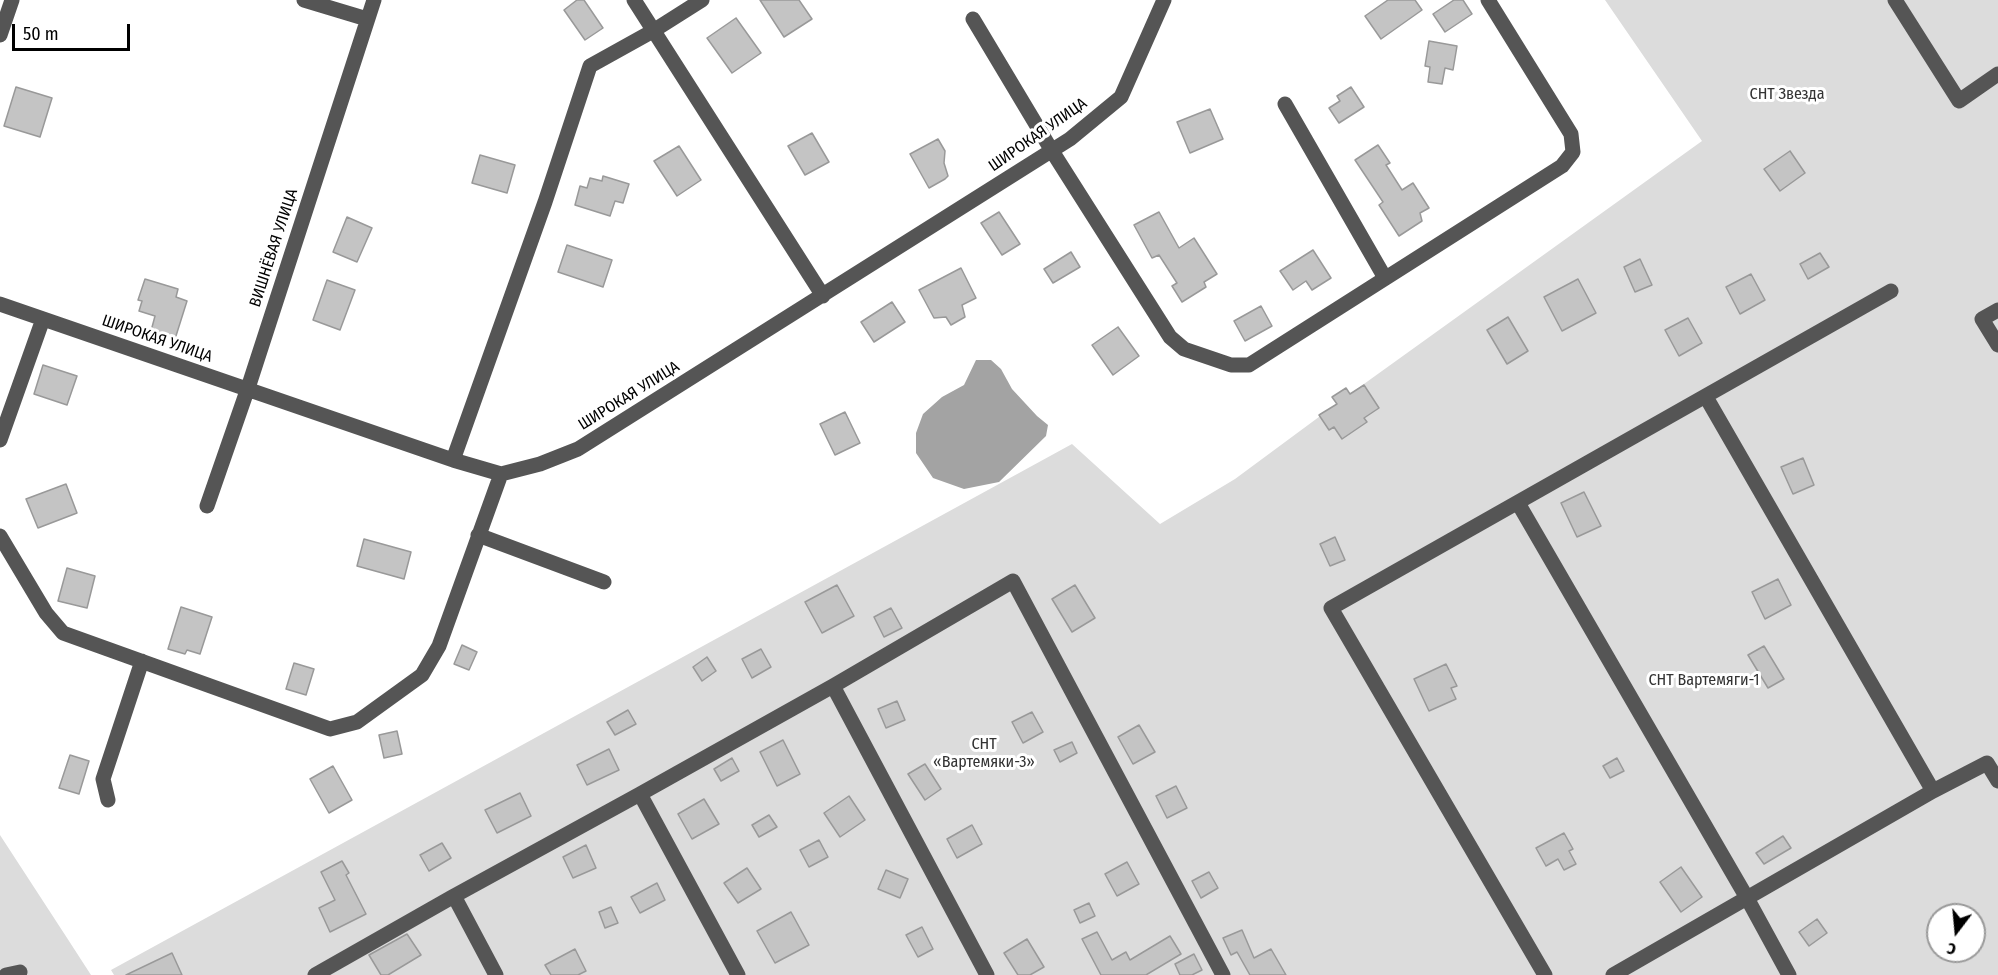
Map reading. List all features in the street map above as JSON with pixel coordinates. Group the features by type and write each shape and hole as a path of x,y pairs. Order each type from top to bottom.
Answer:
{"street":[{"path":"0,35 12,0"},
{"path":"304,0 367,19"},
{"name":"ВИШНЁВАЯ УЛИЦА","path":"207,506 248,388 374,0"},
{"path":"634,0 823,296"},
{"path":"453,460 545,202 590,66 653,31 702,0"},
{"name":"ШИРОКАЯ УЛИЦА","path":"0,304 453,460 501,474 540,464 578,449 1070,139 1121,97 1131,79 1164,0"},
{"path":"973,19 1052,152 1170,337 1184,350 1231,365 1249,365 1562,166 1573,152 1571,134 1488,0"},
{"path":"1895,0 1959,100 1998,74"},
{"path":"1285,104 1385,278"},
{"path":"1545,975 1332,608 1891,291"},
{"path":"1998,310 1982,319 1998,345"},
{"path":"0,440 43,319"},
{"path":"1706,397 1933,791"},
{"path":"0,536 46,613 63,633 330,729 357,722 422,675 439,646 501,474"},
{"path":"1518,503 1747,898 1789,975"},
{"path":"478,535 604,582"},
{"path":"315,975 833,686 1013,581 1223,975"},
{"path":"108,800 103,778 142,661"},
{"path":"833,686 987,975"},
{"path":"1613,975 1933,791 1993,760 1998,781"},
{"path":"640,794 738,975"},
{"path":"454,896 496,975"}],"green space":[{"path":"1605,0 1998,0 1998,975 114,975 111,970 1072,444 1160,524 1235,479 1702,141"},
{"path":"0,835 69,941 91,975 0,975"}],"shaded area":[{"path":"976,360 991,360 1001,369 1012,389 1048,425 1046,436 999,482 964,489 933,478 916,453 916,433 923,414 942,397 964,385"}],"building":[{"path":"577,0 584,0 603,28 585,40 564,10"},
{"path":"760,0 799,0 812,19 784,37"},
{"path":"1388,0 1415,0 1422,10 1381,39 1365,16"},
{"path":"1454,0 1463,0 1472,14 1445,32 1433,14"},
{"path":"736,18 761,53 732,73 707,38"},
{"path":"1429,41 1457,46 1453,70 1445,68 1442,84 1428,82 1430,67 1425,66"},
{"path":"16,87 52,98 40,137 4,126"},
{"path":"1351,87 1364,107 1339,123 1329,108 1340,101 1337,96"},
{"path":"1210,109 1223,139 1190,153 1177,122"},
{"path":"812,133 829,162 805,175 788,146"},
{"path":"938,139 945,151 944,163 948,176 929,188 910,154"},
{"path":"1378,145 1390,163 1386,165 1402,190 1413,183 1429,208 1420,213 1422,221 1399,236 1379,205 1383,202 1355,160"},
{"path":"679,146 701,180 677,196 654,161"},
{"path":"1790,151 1805,173 1780,191 1764,169"},
{"path":"480,155 515,165 507,193 472,183"},
{"path":"603,176 629,184 623,203 615,201 610,216 575,205 580,186 587,188 590,178 602,181"},
{"path":"999,212 1020,244 1002,255 981,223"},
{"path":"1159,212 1179,248 1194,238 1217,274 1204,282 1206,287 1182,302 1172,286 1177,283 1159,255 1152,258 1134,225"},
{"path":"347,217 372,228 357,262 333,252"},
{"path":"567,245 612,260 603,287 558,272"},
{"path":"1313,250 1331,278 1312,290 1306,281 1293,290 1280,271"},
{"path":"1071,252 1080,267 1053,283 1044,269"},
{"path":"1820,253 1829,267 1808,279 1800,264"},
{"path":"1640,259 1652,285 1635,292 1624,267"},
{"path":"961,268 976,298 962,305 965,317 951,325 946,317 934,318 919,290"},
{"path":"1751,274 1765,300 1740,314 1726,287"},
{"path":"145,279 178,289 176,297 187,301 175,339 151,331 155,316 139,311 142,301 138,300"},
{"path":"1578,279 1596,313 1562,331 1544,297"},
{"path":"327,280 355,290 340,330 313,320"},
{"path":"892,302 905,322 874,342 861,322"},
{"path":"1261,306 1272,326 1245,341 1234,321"},
{"path":"1508,317 1528,351 1507,364 1487,330"},
{"path":"1688,318 1702,343 1679,356 1665,330"},
{"path":"1118,327 1139,356 1113,375 1092,345"},
{"path":"43,365 77,376 67,405 34,394"},
{"path":"1364,385 1379,408 1364,418 1367,422 1342,439 1334,427 1329,430 1319,415 1337,404 1332,397 1346,388 1350,394"},
{"path":"845,412 860,443 835,455 820,424"},
{"path":"1803,458 1814,485 1793,494 1781,467"},
{"path":"66,484 77,513 38,528 26,499"},
{"path":"1584,492 1601,526 1577,537 1561,503"},
{"path":"1335,537 1345,560 1330,566 1320,544"},
{"path":"364,539 411,552 404,579 357,566"},
{"path":"67,568 95,576 87,608 58,601"},
{"path":"1778,579 1791,605 1765,619 1752,592"},
{"path":"837,585 854,616 822,633 805,602"},
{"path":"1075,585 1095,618 1072,632 1052,599"},
{"path":"181,607 212,617 200,654 187,650 185,654 168,649"},
{"path":"891,608 902,628 884,637 874,617"},
{"path":"462,645 477,652 469,670 454,664"},
{"path":"1764,646 1784,679 1768,688 1748,655"},
{"path":"761,649 771,667 752,678 742,659"},
{"path":"707,657 716,671 702,681 693,667"},
{"path":"294,663 314,669 306,695 286,689"},
{"path":"1446,664 1457,686 1451,688 1456,699 1429,711 1414,679"},
{"path":"897,701 905,720 886,728 878,709"},
{"path":"628,710 636,724 615,735 607,722"},
{"path":"1032,712 1043,732 1023,743 1012,722"},
{"path":"1139,725 1155,752 1133,764 1118,737"},
{"path":"397,731 402,754 384,758 379,735"},
{"path":"783,740 800,774 777,786 760,752"},
{"path":"1072,742 1077,753 1060,762 1054,750"},
{"path":"609,749 619,770 587,785 577,765"},
{"path":"70,755 89,761 79,794 59,788"},
{"path":"732,758 739,771 721,781 714,769"},
{"path":"1617,758 1624,771 1610,778 1603,766"},
{"path":"925,764 941,789 925,800 908,774"},
{"path":"333,766 352,800 329,813 310,779"},
{"path":"1176,786 1187,808 1167,818 1156,796"},
{"path":"520,793 531,816 497,833 485,810"},
{"path":"849,796 865,820 840,837 824,813"},
{"path":"704,799 719,824 692,839 678,814"},
{"path":"769,815 777,827 759,837 752,825"},
{"path":"972,825 982,844 957,858 947,839"},
{"path":"1564,833 1573,849 1569,851 1576,864 1564,870 1558,859 1546,866 1536,848"},
{"path":"1783,836 1791,848 1764,864 1756,853"},
{"path":"819,840 828,857 809,867 800,850"},
{"path":"442,843 451,858 429,871 420,855"},
{"path":"586,845 596,868 573,878 563,857"},
{"path":"342,861 349,873 346,875 366,914 330,932 319,908 335,900 321,872"},
{"path":"1127,862 1139,884 1117,896 1105,874"},
{"path":"1681,867 1702,897 1681,912 1660,882"},
{"path":"747,868 761,889 738,903 724,883"},
{"path":"886,870 908,879 900,898 878,889"},
{"path":"1209,872 1218,888 1201,898 1192,881"},
{"path":"657,883 665,900 640,913 631,897"},
{"path":"1089,903 1095,916 1080,923 1074,910"},
{"path":"611,907 618,923 605,928 599,912"},
{"path":"791,912 809,945 775,963 757,931"},
{"path":"1817,919 1827,933 1809,946 1799,932"},
{"path":"922,927 933,949 918,957 906,935"},
{"path":"1242,930 1254,958 1271,949 1286,975 1250,975 1237,952 1231,955 1223,938"},
{"path":"1097,932 1112,960 1126,952 1130,960 1170,936 1181,954 1146,975 1101,975 1082,939"},
{"path":"407,934 421,955 388,975 381,975 369,955"},
{"path":"1027,939 1044,967 1030,975 1018,975 1004,953"},
{"path":"575,949 586,971 578,975 551,975 545,965"},
{"path":"172,953 182,975 126,975"},
{"path":"1194,954 1202,970 1192,975 1180,975 1175,964"}],"park label":[{"name":"СНТ Звезда","path":"1787,95"},
{"name":"СНТ Вартемяги-1","path":"1704,681"},
{"name":"СНТ «Вартемяки-3»","path":"984,754"}]}
